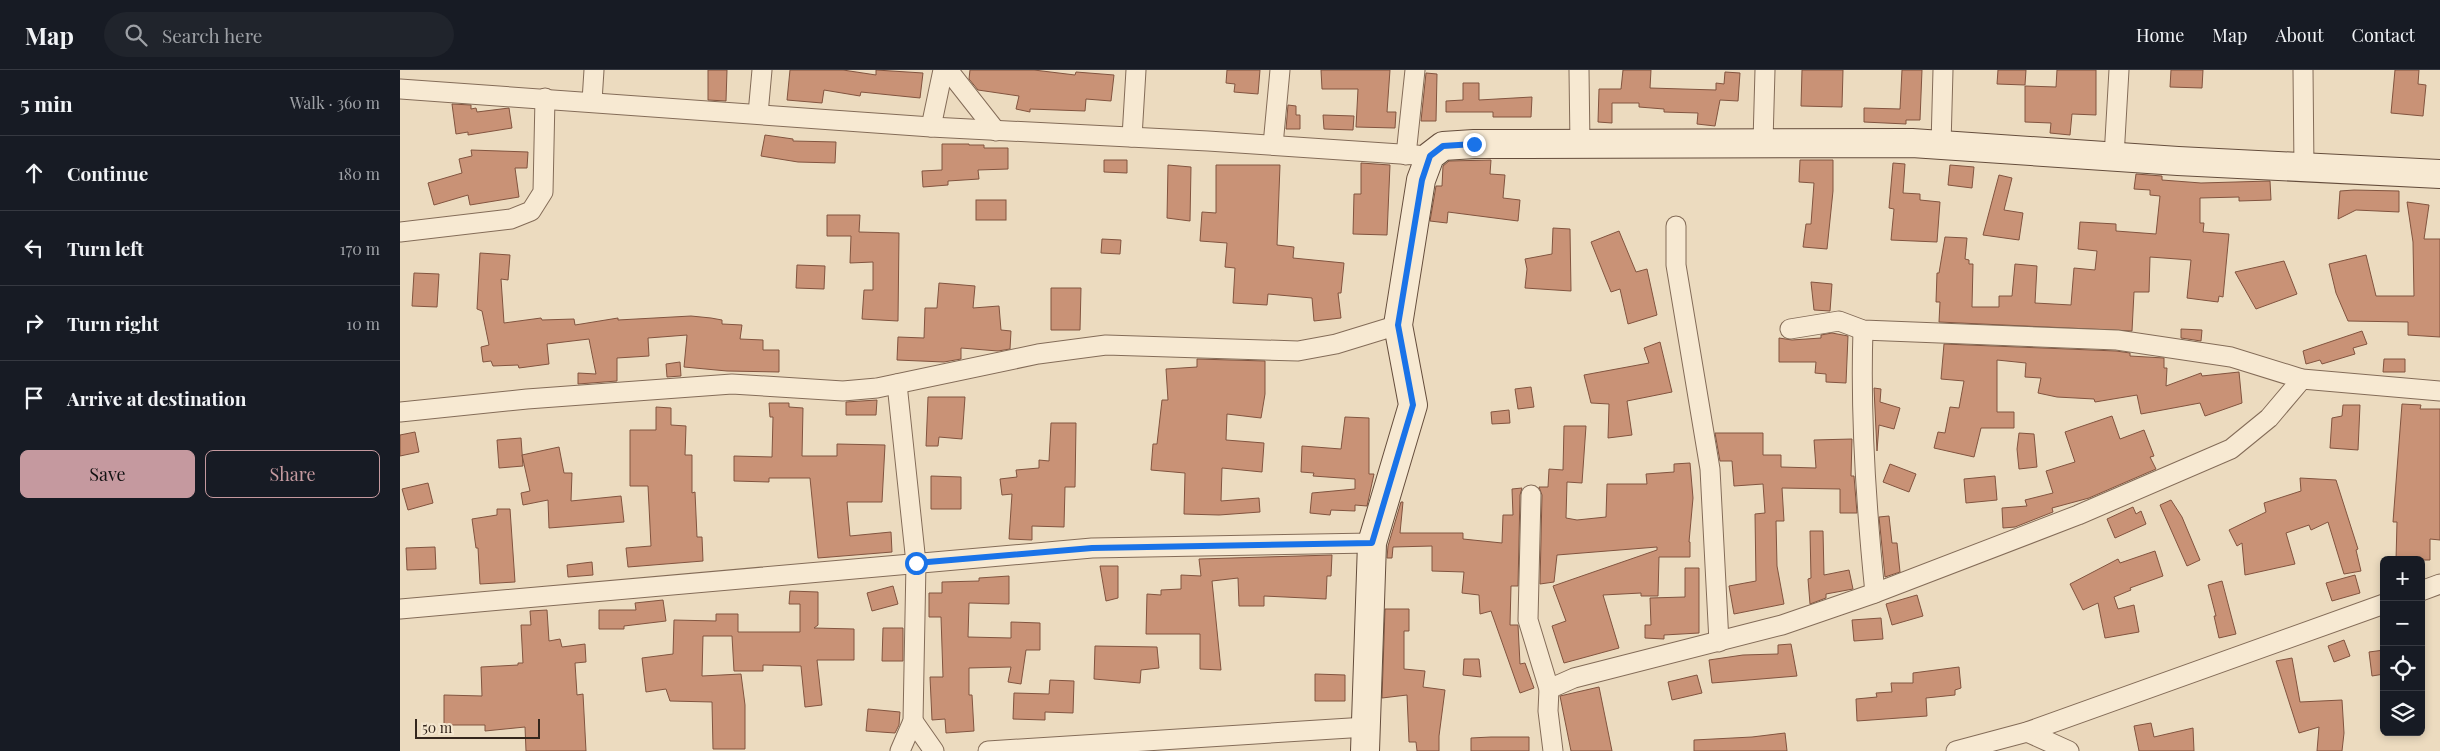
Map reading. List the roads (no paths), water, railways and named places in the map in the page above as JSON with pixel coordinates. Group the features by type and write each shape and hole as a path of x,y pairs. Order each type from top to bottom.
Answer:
{"street":[{"path":"592,101 594,70"},
{"path":"758,114 762,70"},
{"path":"932,127 943,70"},
{"path":"948,70 996,131"},
{"path":"1132,137 1136,70"},
{"path":"1273,146 1280,70"},
{"path":"988,751 1365,739 1372,543 1413,405 1398,325 1422,180 1418,156 1415,70"},
{"path":"1579,70 1580,145"},
{"path":"1763,142 1765,70"},
{"path":"1941,145 1943,70"},
{"path":"2114,157 2119,70"},
{"path":"2303,70 2304,168"},
{"path":"400,89 592,101 932,127 1132,137 1418,156 1443,146 1474,144 1912,143 2114,157 2440,174"},
{"path":"400,232 511,220 531,211 543,192 544,98"},
{"path":"1676,226 1676,265 1710,469 1719,642"},
{"path":"1790,329 1839,321 1863,330 2117,340 2231,357 2302,379 2440,390"},
{"path":"400,412 527,399 732,384 843,391 877,388 1038,354 1106,345 1298,351 1336,344 1398,325"},
{"path":"1863,330 1861,404 1866,509 1875,593"},
{"path":"1549,689 1574,678 1782,625 1875,593 2078,515 2231,449 2269,418 2302,379"},
{"path":"897,384 916,563 913,721 900,751"},
{"path":"1531,495 1528,620 1549,689 1548,711 1553,751"},
{"path":"400,609 1092,548 1372,543"},
{"path":"2425,590 2440,584"},
{"path":"1956,751 2027,732 2380,605"},
{"path":"913,721 934,751"},
{"path":"2027,732 2069,751"}]}
